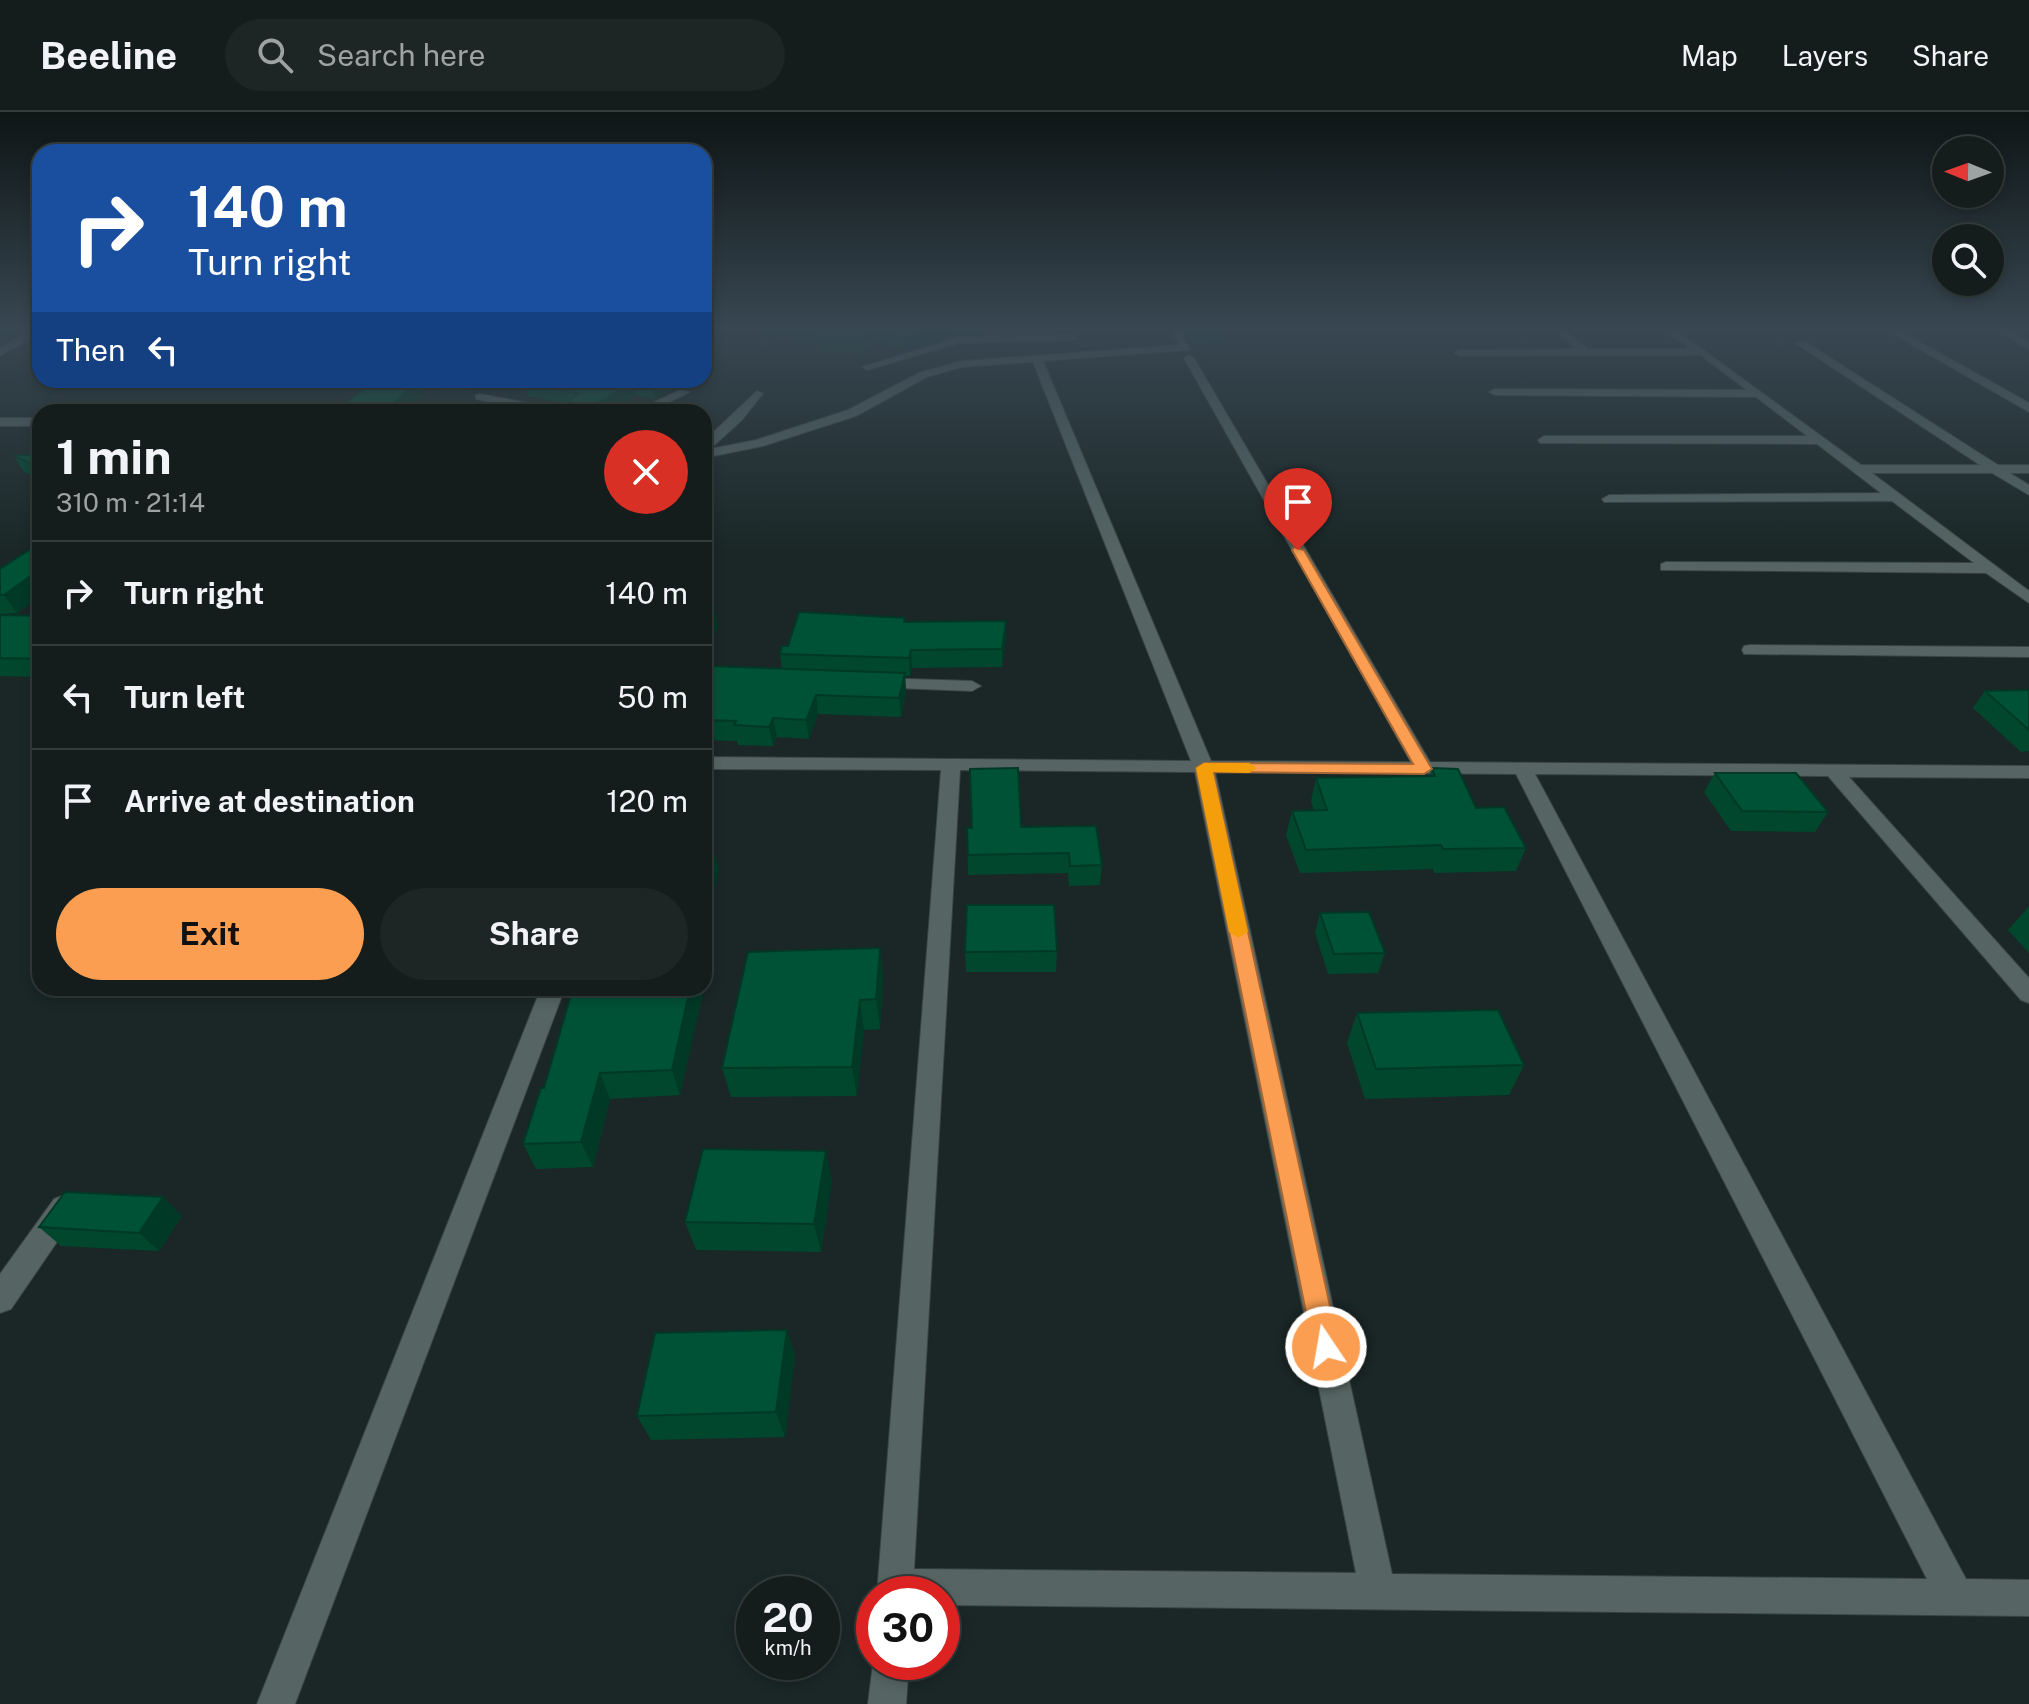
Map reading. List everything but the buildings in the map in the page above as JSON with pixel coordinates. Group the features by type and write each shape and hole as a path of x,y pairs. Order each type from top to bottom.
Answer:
{"street":[{"path":"712,440 748,404"},
{"path":"712,446 759,443 852,413 868,404"},
{"path":"1055,404 1204,768 1378,1591"},
{"path":"1215,404 1424,769"},
{"path":"1772,404 2029,598"},
{"path":"1895,404 2029,491"},
{"path":"0,422 32,422"},
{"path":"1544,440 1820,440"},
{"path":"1857,469 2029,469"},
{"path":"1609,499 1895,497"},
{"path":"1666,567 1989,568"},
{"path":"1750,650 2029,652"},
{"path":"862,683 972,686"},
{"path":"712,763 2029,772"},
{"path":"896,1576 951,766"},
{"path":"1523,769 1956,1597"},
{"path":"1834,771 2029,994"},
{"path":"276,1704 550,996"},
{"path":"0,1299 64,1208"},
{"path":"960,1590 2029,1598"},
{"path":"887,1704 889,1680"}],"slow traffic":[{"path":"1238,932 1204,768 1249,768"}],"route":[{"path":"1298,550 1424,769 1204,768 1326,1347"}]}
